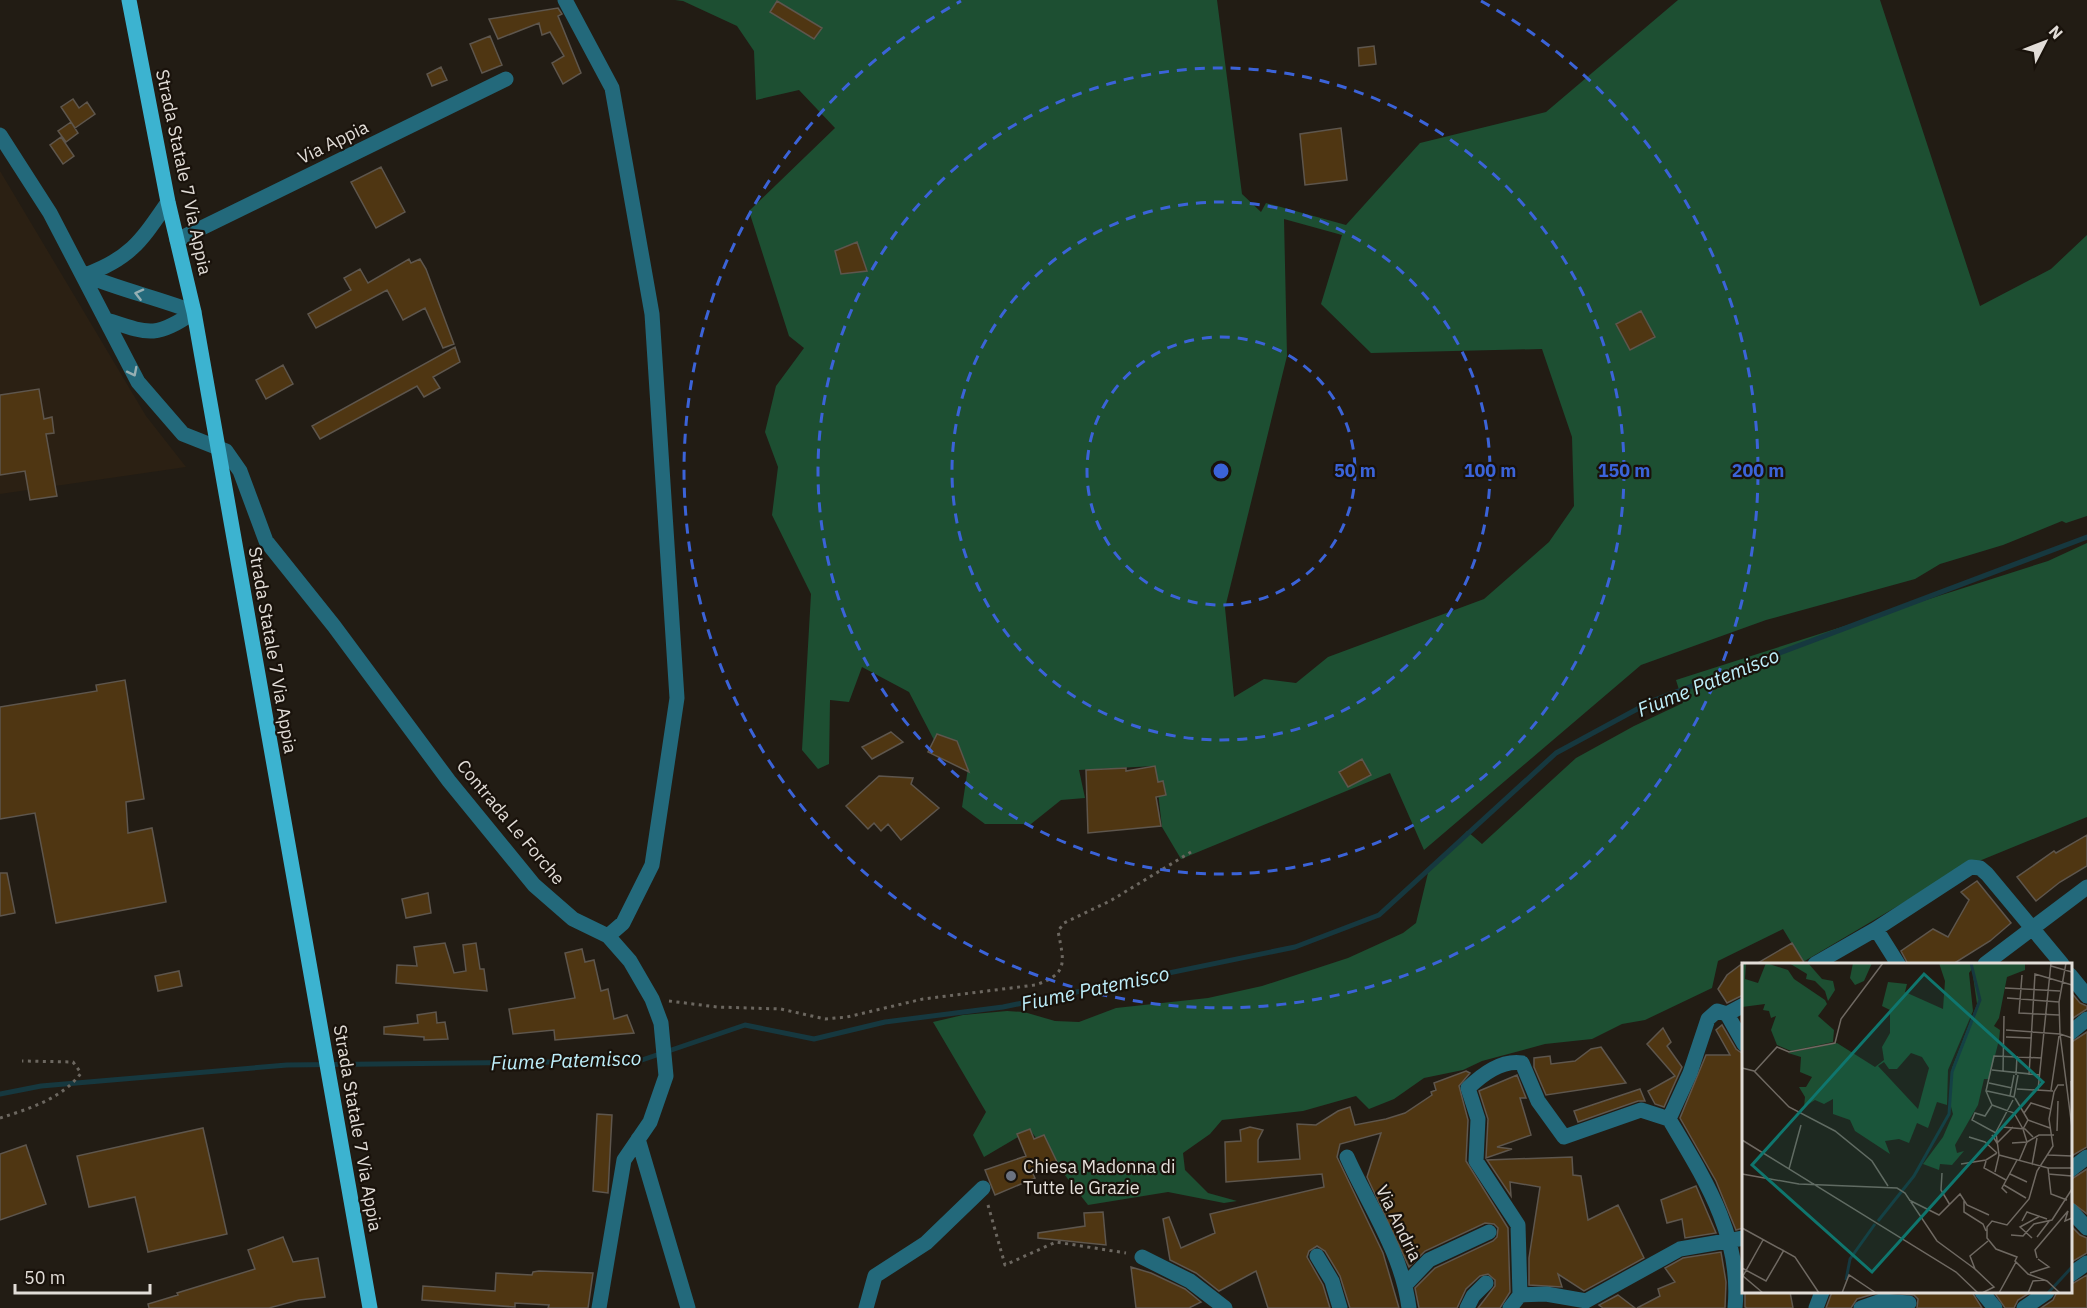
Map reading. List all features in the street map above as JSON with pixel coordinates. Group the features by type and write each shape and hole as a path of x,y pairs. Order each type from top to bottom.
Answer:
{"main road":[{"name":"Strada Statale 7 Via Appia","path":"129,0 168,202 194,312 370,1308"}],"street":[{"path":"565,0 612,88 652,314 677,698 652,865 623,923 608,936"},
{"name":"Via Appia","path":"177,240 506,79"},
{"path":"0,135 50,213 85,275 138,382 183,434 218,446"},
{"path":"85,275 114,264 143,238 168,202"},
{"path":"85,275 121,290 164,300 194,312"},
{"path":"107,320 143,332 168,329 194,312"},
{"name":"Contrada Le Forche","path":"218,446 226,451 240,471 266,542 334,626 449,781 534,885 573,919 608,936 630,961 652,999 661,1023 666,1076 650,1122 624,1160 599,1308"},
{"path":"1817,963 1876,929 1971,867 1980,868 1987,874 2061,963"},
{"path":"1986,963 2087,887"},
{"path":"1876,929 1897,963"},
{"path":"2072,977 2087,996"},
{"path":"1727,1014 1742,1006"},
{"path":"1669,1119 1690,1073 1708,1019 1717,1011 1727,1014 1742,1042"},
{"path":"2072,1031 2087,1019"},
{"path":"1735,1308 1737,1240 1669,1119 1641,1110 1564,1137 1538,1101 1522,1063 1509,1061 1480,1077 1468,1088 1478,1119 1476,1161 1518,1225 1521,1276 1515,1302 1546,1294 1589,1305 1680,1249 1737,1240"},
{"path":"638,1139 688,1308"},
{"name":"Via Andria","path":"1347,1157 1393,1249 1406,1284 1409,1308"},
{"path":"2072,1168 2087,1157"},
{"path":"866,1308 875,1276 927,1243 983,1188"},
{"path":"2072,1212 2087,1228"},
{"path":"1406,1284 1429,1260 1489,1232"},
{"path":"1317,1256 1332,1281 1340,1308"},
{"path":"1142,1257 1190,1281 1225,1308"},
{"path":"2072,1274 2087,1263"},
{"path":"1467,1308 1473,1296 1486,1283"},
{"path":"1816,1308 1822,1293"},
{"path":"1983,1293 1995,1308"},
{"path":"2024,1308 2046,1293"},
{"path":"1862,1308 1881,1301 1909,1303"}],"path":[{"path":"652,999 717,1007 782,1009 825,1018 847,1017 923,999 1035,985 1053,979 1060,971 1063,959 1058,931 1064,924 1110,901 1191,852"},
{"path":"0,1118 60,1094 73,1084 81,1073 74,1062 22,1061"},
{"path":"983,1188 1005,1265 1056,1242 1142,1257"}],"shaded area":[{"path":"0,171 146,416 186,467 0,494"}],"green space":[{"path":"675,0 1217,0 1242,194 1261,212 1266,203 1346,225 1420,143 1546,112 1678,0 1880,0 1980,306 2051,269 2087,235 2087,516 2066,523 2062,521 2003,545 1940,564 1915,579 1766,620 1641,665 1424,850 1390,773 1181,859 1162,827 1155,766 1079,770 1085,798 1061,800 1031,824 985,824 962,807 968,768 957,741 934,740 909,692 862,667 849,702 830,700 829,764 818,769 802,750 811,594 772,515 778,467 765,432 776,386 804,348 789,336 749,211 835,128 799,90 756,100 754,51 737,26 683,1","holes":["1284,219 1342,235 1321,304 1371,353 1542,349 1572,437 1574,506 1549,542 1484,599 1328,657 1296,683 1264,679 1234,697 1225,608 1287,356"]},
{"path":"2087,543 2087,817 1962,868 1803,962 1783,929 1718,961 1712,988 1645,1020 1622,1024 1592,1039 1545,1044 1482,1061 1463,1070 1424,1078 1394,1099 1369,1109 1356,1096 1303,1111 1222,1120 1210,1134 1183,1153 1185,1170 1208,1193 1237,1201 1224,1203 1168,1192 1088,1205 1030,1130 984,1157 973,1135 986,1112 933,1022 963,1015 1007,1011 1024,1012 1055,1021 1079,1022 1116,1008 1208,998 1262,986 1348,958 1403,933 1416,923 1428,873 1467,831 1482,844 1576,758 1634,726 1683,703 1676,680 2048,561"}],"building":[{"path":"777,1 822,28 814,39 770,12"},
{"path":"558,8 562,14 558,16 581,73 563,84 552,63 564,56 550,32 542,35 539,23 498,39 489,19"},
{"path":"490,36 502,65 482,73 470,44"},
{"path":"1374,46 1376,64 1359,66 1358,48"},
{"path":"441,67 447,80 432,86 427,74"},
{"path":"73,99 79,108 87,102 95,114 75,128 61,107"},
{"path":"71,122 78,133 66,142 58,131"},
{"path":"1341,128 1347,180 1305,185 1300,134"},
{"path":"61,137 74,156 63,164 50,145"},
{"path":"381,167 405,212 376,228 351,182"},
{"path":"857,242 867,271 841,274 835,251"},
{"path":"409,259 411,263 420,259 426,269 454,344 443,348 425,308 403,320 387,290 316,328 308,314 351,290 344,278 360,269 368,283"},
{"path":"1641,311 1655,337 1630,350 1616,324"},
{"path":"455,347 460,362 433,377 440,388 424,397 417,386 320,439 312,426"},
{"path":"283,365 293,384 266,399 256,380"},
{"path":"39,389 44,419 52,417 54,433 46,434 57,496 30,500 25,471 0,475 0,395"},
{"path":"125,680 144,799 126,802 128,833 152,828 166,902 56,923 35,813 0,819 0,707 97,691 96,685"},
{"path":"891,732 903,742 872,759 862,747"},
{"path":"937,734 957,741 969,772 928,752"},
{"path":"1362,759 1371,775 1348,787 1339,772"},
{"path":"1155,766 1158,782 1163,781 1166,795 1156,797 1161,826 1088,833 1086,770 1126,768 1126,771"},
{"path":"879,776 913,778 911,784 939,808 901,840 888,824 881,831 874,823 868,829 846,806"},
{"path":"2087,835 2087,866 2060,882 2036,901 2017,877 2054,851 2056,853"},
{"path":"0,873 7,873 15,913 0,916"},
{"path":"1977,881 2011,923 1990,941 1955,963 1907,963 1901,951 1933,929 1948,937 1969,900 1961,892"},
{"path":"428,893 431,913 406,918 402,899"},
{"path":"445,943 454,973 466,971 463,945 476,943 480,969 484,969 487,991 396,983 397,965 417,966 414,947"},
{"path":"1792,943 1804,963 1758,963"},
{"path":"582,949 585,962 594,960 601,991 608,989 614,1019 627,1015 634,1033 555,1040 554,1030 513,1034 509,1009 575,998 565,953"},
{"path":"1742,964 1742,996 1727,1003 1718,989 1727,975"},
{"path":"179,971 182,986 158,991 155,976"},
{"path":"2072,993 2080,1003 2087,1006 2087,1009 2072,1019"},
{"path":"436,1012 437,1023 445,1022 448,1039 424,1040 424,1037 384,1034 384,1027 418,1023 417,1015"},
{"path":"1722,1025 1736,1049 1742,1053 1742,1228 1736,1230 1716,1181 1680,1118 1706,1055 1730,1055 1716,1030"},
{"path":"1663,1028 1671,1042 1667,1046 1682,1067 1664,1107 1655,1104 1648,1091 1675,1076 1647,1044"},
{"path":"2087,1032 2087,1147 2072,1156 2072,1042"},
{"path":"1601,1047 1626,1083 1546,1095 1534,1067 1534,1058 1550,1056 1551,1064 1575,1061 1591,1049"},
{"path":"1466,1071 1470,1073 1459,1086 1468,1120 1466,1161 1508,1228 1510,1292 1500,1308 1478,1308 1495,1286 1495,1280 1488,1274 1480,1276 1466,1289 1457,1308 1419,1308 1415,1288 1435,1268 1493,1241 1497,1237 1498,1228 1494,1224 1485,1223 1425,1251 1409,1267 1367,1177 1381,1133 1340,1144 1337,1157 1383,1253 1399,1308 1350,1308 1340,1276 1325,1251 1317,1246 1309,1251 1307,1257 1323,1285 1330,1308 1268,1308 1256,1271 1219,1291 1196,1273 1170,1260 1163,1219 1169,1217 1181,1248 1215,1233 1210,1214 1324,1187 1322,1174 1226,1182 1225,1142 1241,1141 1240,1130 1250,1127 1263,1130 1258,1140 1258,1162 1300,1159 1297,1124 1316,1125 1338,1111 1350,1107 1355,1125 1386,1119 1405,1113 1432,1095 1431,1092 1436,1090 1434,1083"},
{"path":"1517,1075 1526,1098 1520,1098 1531,1135 1497,1147 1512,1149 1486,1158 1488,1119 1479,1091"},
{"path":"1640,1089 1645,1101 1638,1101 1578,1122 1574,1111"},
{"path":"597,1114 612,1115 608,1193 593,1191"},
{"path":"203,1128 227,1234 148,1252 135,1197 89,1207 77,1156"},
{"path":"1030,1129 1034,1139 1044,1135 1058,1164 1033,1174 1035,1178 995,1195 985,1170 1026,1156 1017,1134"},
{"path":"26,1145 46,1204 0,1220 0,1154"},
{"path":"1572,1157 1573,1175 1581,1176 1588,1220 1618,1205 1644,1258 1584,1291 1558,1274 1562,1287 1529,1285 1529,1258 1540,1187 1510,1182 1511,1196 1487,1160"},
{"path":"2087,1169 2087,1214 2072,1203 2072,1179"},
{"path":"1696,1186 1716,1233 1685,1238 1682,1219 1667,1223 1661,1200"},
{"path":"1103,1212 1106,1245 1038,1238 1038,1233 1085,1226 1084,1213"},
{"path":"2072,1227 2087,1238 2087,1253 2072,1262"},
{"path":"283,1237 293,1262 318,1258 325,1297 299,1300 269,1308 149,1308 148,1304 178,1295 177,1293 255,1269 248,1250"},
{"path":"1721,1252 1726,1282 1725,1308 1637,1308 1660,1296 1658,1289 1675,1282 1665,1268 1683,1258"},
{"path":"1131,1267 1151,1273 1185,1289 1201,1302 1189,1308 1136,1308"},
{"path":"533,1272 593,1273 588,1308 548,1308 549,1305 515,1303 515,1307 422,1300 423,1286 495,1291 496,1273 532,1275"},
{"path":"2087,1275 2087,1308 2041,1308 2053,1300 2056,1293 2072,1293 2072,1284"},
{"path":"1745,1293 1790,1293 1793,1308 1747,1308 1745,1307"},
{"path":"1832,1293 1877,1293 1857,1299 1851,1308 1826,1308"},
{"path":"1895,1293 1973,1293 1982,1308 1917,1308 1918,1299 1914,1295"},
{"path":"1995,1293 2029,1293 2018,1300 2014,1308 2005,1308"},
{"path":"1618,1295 1635,1308 1603,1308 1599,1305"}],"waterway":[{"name":"Fiume Patemisco","path":"0,1094 41,1086 287,1065 639,1061 745,1025 814,1039 885,1022 1003,1007 1295,947 1379,915 1556,753 1652,701 2087,537"}],"place":[{"name":"Chiesa Madonna di Tutte le Grazie","path":"1011,1176"}]}
